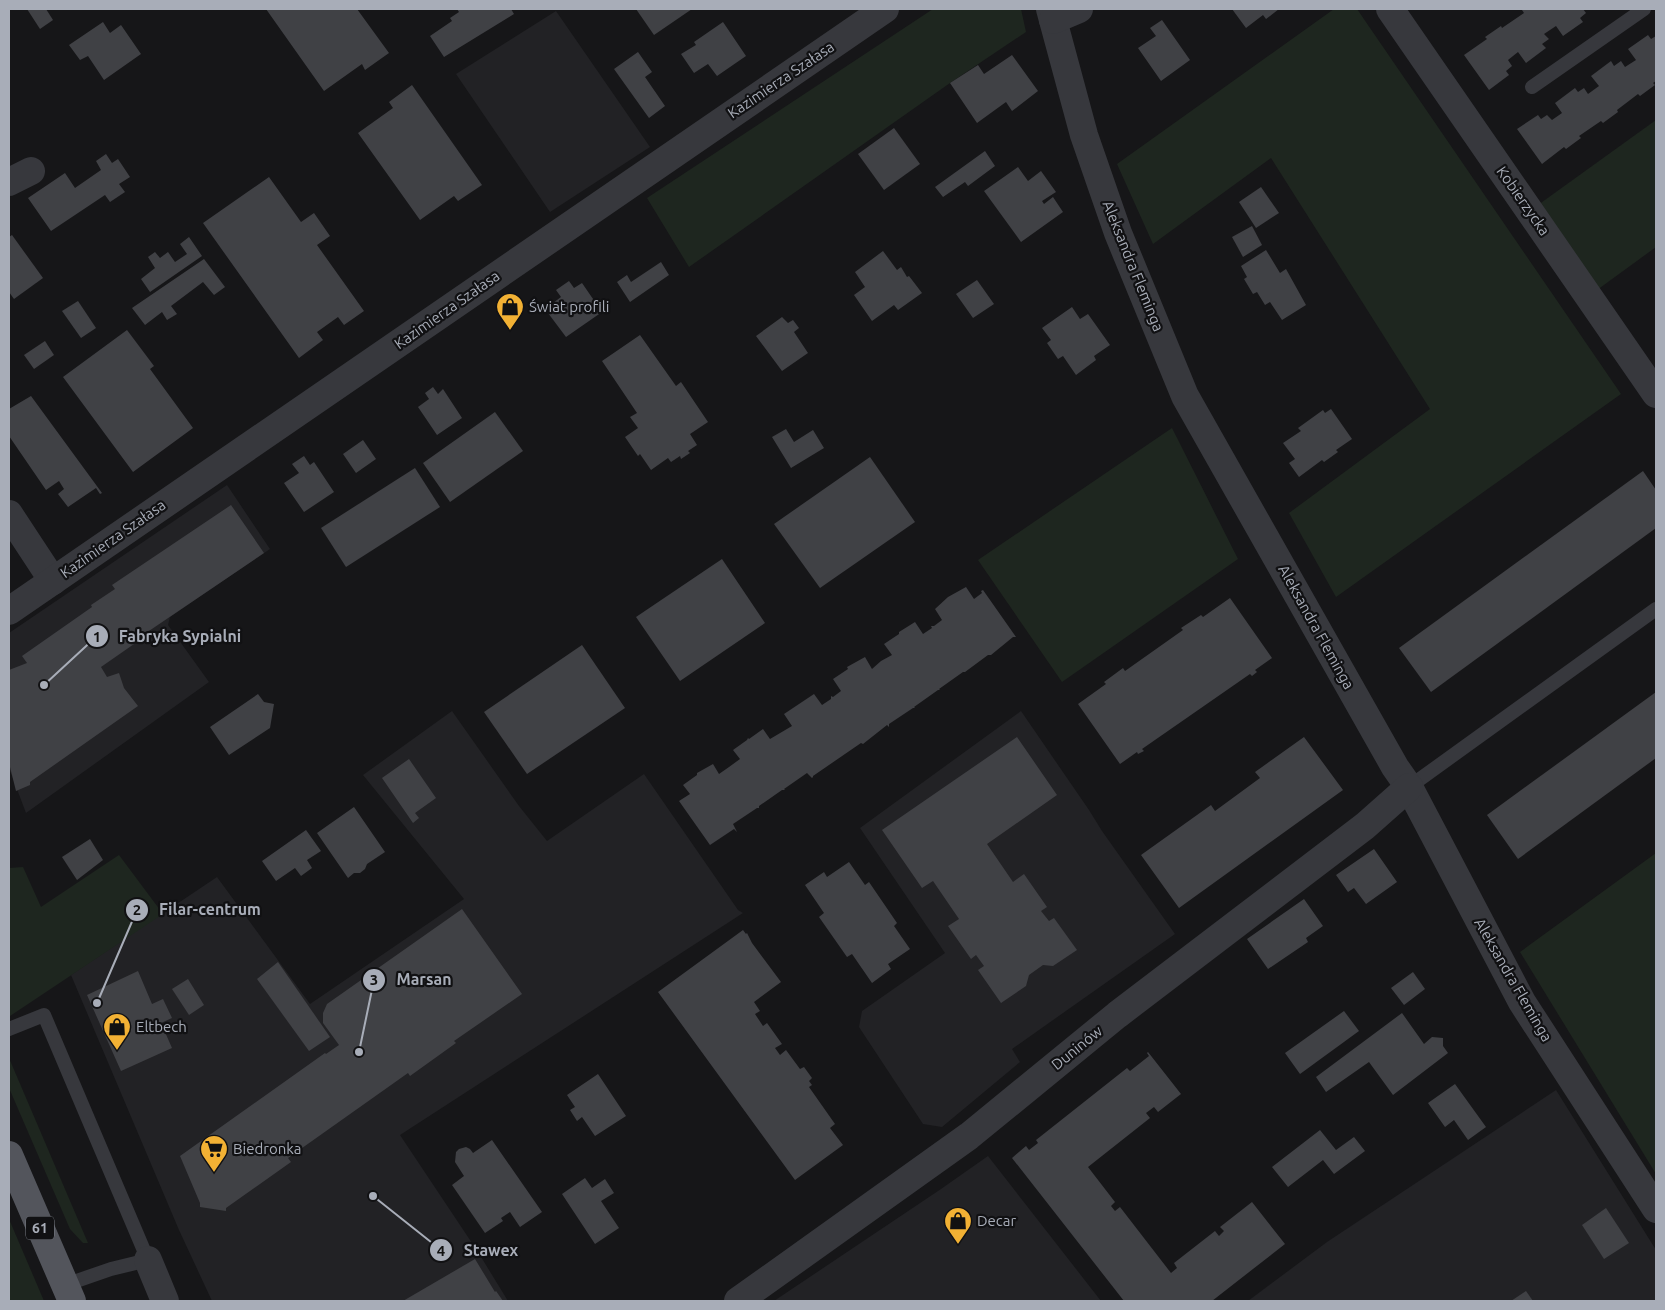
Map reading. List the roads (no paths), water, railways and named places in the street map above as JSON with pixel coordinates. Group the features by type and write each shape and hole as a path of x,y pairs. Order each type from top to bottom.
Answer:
{"main road":[{"name":"61","path":"9,1155 68,1293"}],"street":[{"name":"Kazimierza Szałasa","path":"9,611 885,9"},
{"path":"1051,14 1079,9"},
{"name":"Kobierzycka","path":"1390,9 1656,394"},
{"name":"Aleksandra Fleminga","path":"1051,14 1084,134 1118,233 1185,396 1395,767 1409,787 1522,1002 1656,1210"},
{"path":"9,514 53,581"},
{"name":"Duninów","path":"740,1301 969,1136 1117,1015 1365,826 1409,787"},
{"path":"148,1260 165,1301"}],"lane":[{"path":"1532,88 1644,9"},
{"path":"1409,787 1656,609"},
{"path":"9,1029 44,1014 148,1260 111,1269 68,1293"}],"place":[{"name":"Świat profili","path":"510,331"},
{"name":"Fabryka Sypialni","path":"44,685"},
{"name":"Filar-centrum","path":"97,1003"},
{"name":"Eltbech","path":"117,1051"},
{"name":"Marsan","path":"359,1052"},
{"name":"Biedronka","path":"214,1173"},
{"name":"Stawex","path":"373,1196"},
{"name":"Decar","path":"958,1245"}]}
